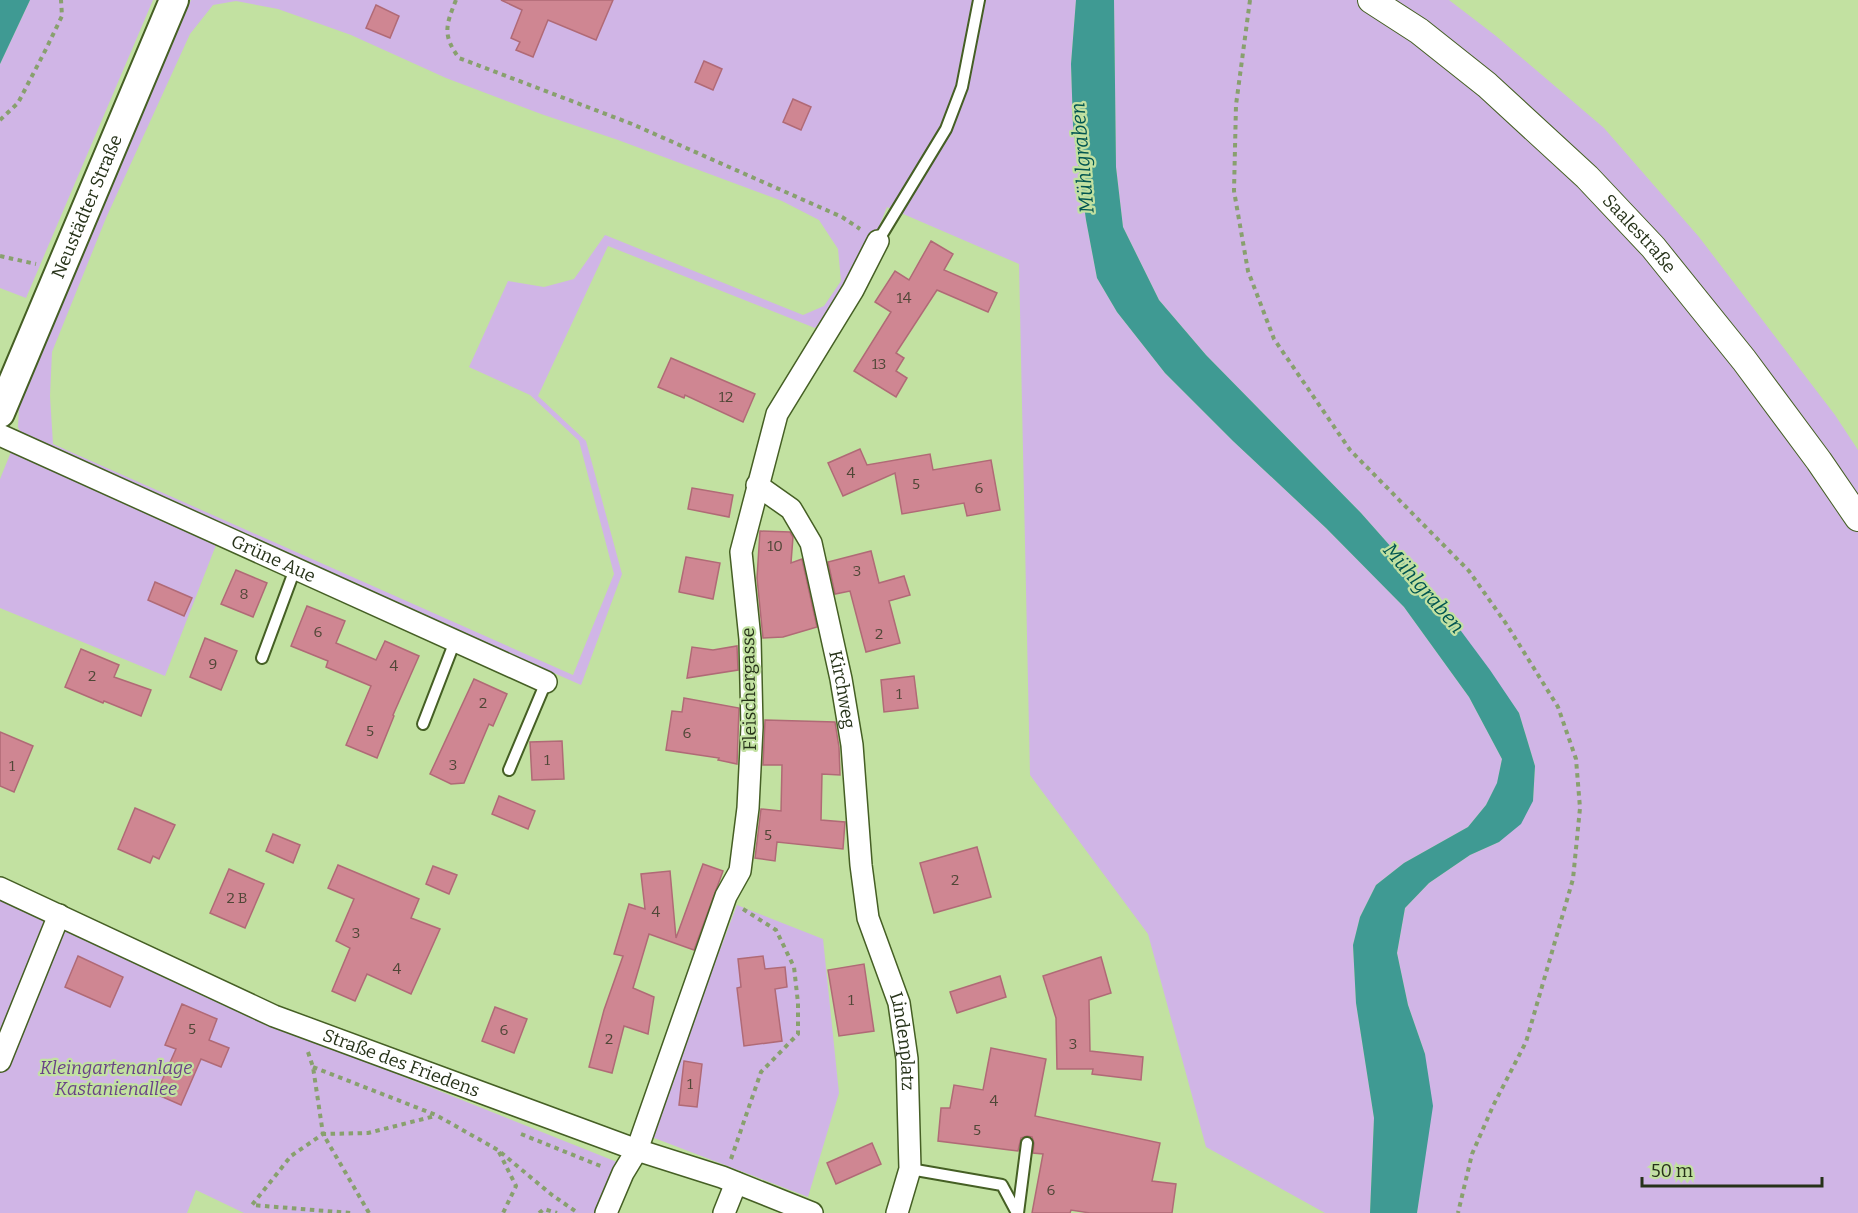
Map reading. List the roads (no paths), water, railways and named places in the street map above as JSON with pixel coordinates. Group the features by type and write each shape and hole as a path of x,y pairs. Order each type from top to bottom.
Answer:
{"main road":[{"name":"Neustädter Straße","path":"0,413 174,0"}],"street":[{"name":"Saalestraße","path":"1371,0 1419,31 1487,85 1587,177 1653,247 1744,360 1858,518"},
{"name":"Fleischergasse","path":"606,1213 623,1173 637,1150 726,896 740,871 748,808 752,726 750,639 741,552 757,485 777,414 853,290 878,241"},
{"name":"Grüne Aue","path":"0,435 546,682"},
{"name":"Kirchweg","path":"757,485 791,509 811,543 845,701 852,745 861,865 868,918"},
{"name":"Straße des Friedens","path":"0,888 274,1016 637,1150 729,1180 812,1213"},
{"path":"0,1061 59,915"},
{"name":"Lindenplatz","path":"868,918 899,1003 907,1059 910,1169 897,1213"},
{"path":"724,1213 729,1180"}],"lane":[{"path":"878,241 946,129 962,87 979,0"},
{"path":"262,658 295,569"},
{"path":"423,724 455,641"},
{"path":"509,770 546,682"},
{"path":"1018,1213 1027,1143"},
{"path":"910,1169 1002,1185 1018,1213"}],"water":[{"path":"0,0 30,0 0,64"},
{"name":"Mühlgraben","path":"1076,0 1114,0 1116,167 1123,227 1159,300 1206,355 1361,513 1438,600 1519,713 1535,766 1533,801 1521,824 1499,842 1470,855 1429,883 1405,908 1397,953 1408,1005 1425,1054 1433,1106 1417,1213 1370,1213 1374,1118 1356,1003 1353,945 1360,917 1376,885 1404,863 1468,827 1486,805 1497,783 1502,759 1469,697 1404,607 1326,528 1233,441 1165,373 1117,312 1097,278 1086,220 1073,125 1071,64"}],"park label":[{"name":"Kleingartenanlage Kastanienallee","path":"116,1078"}]}
